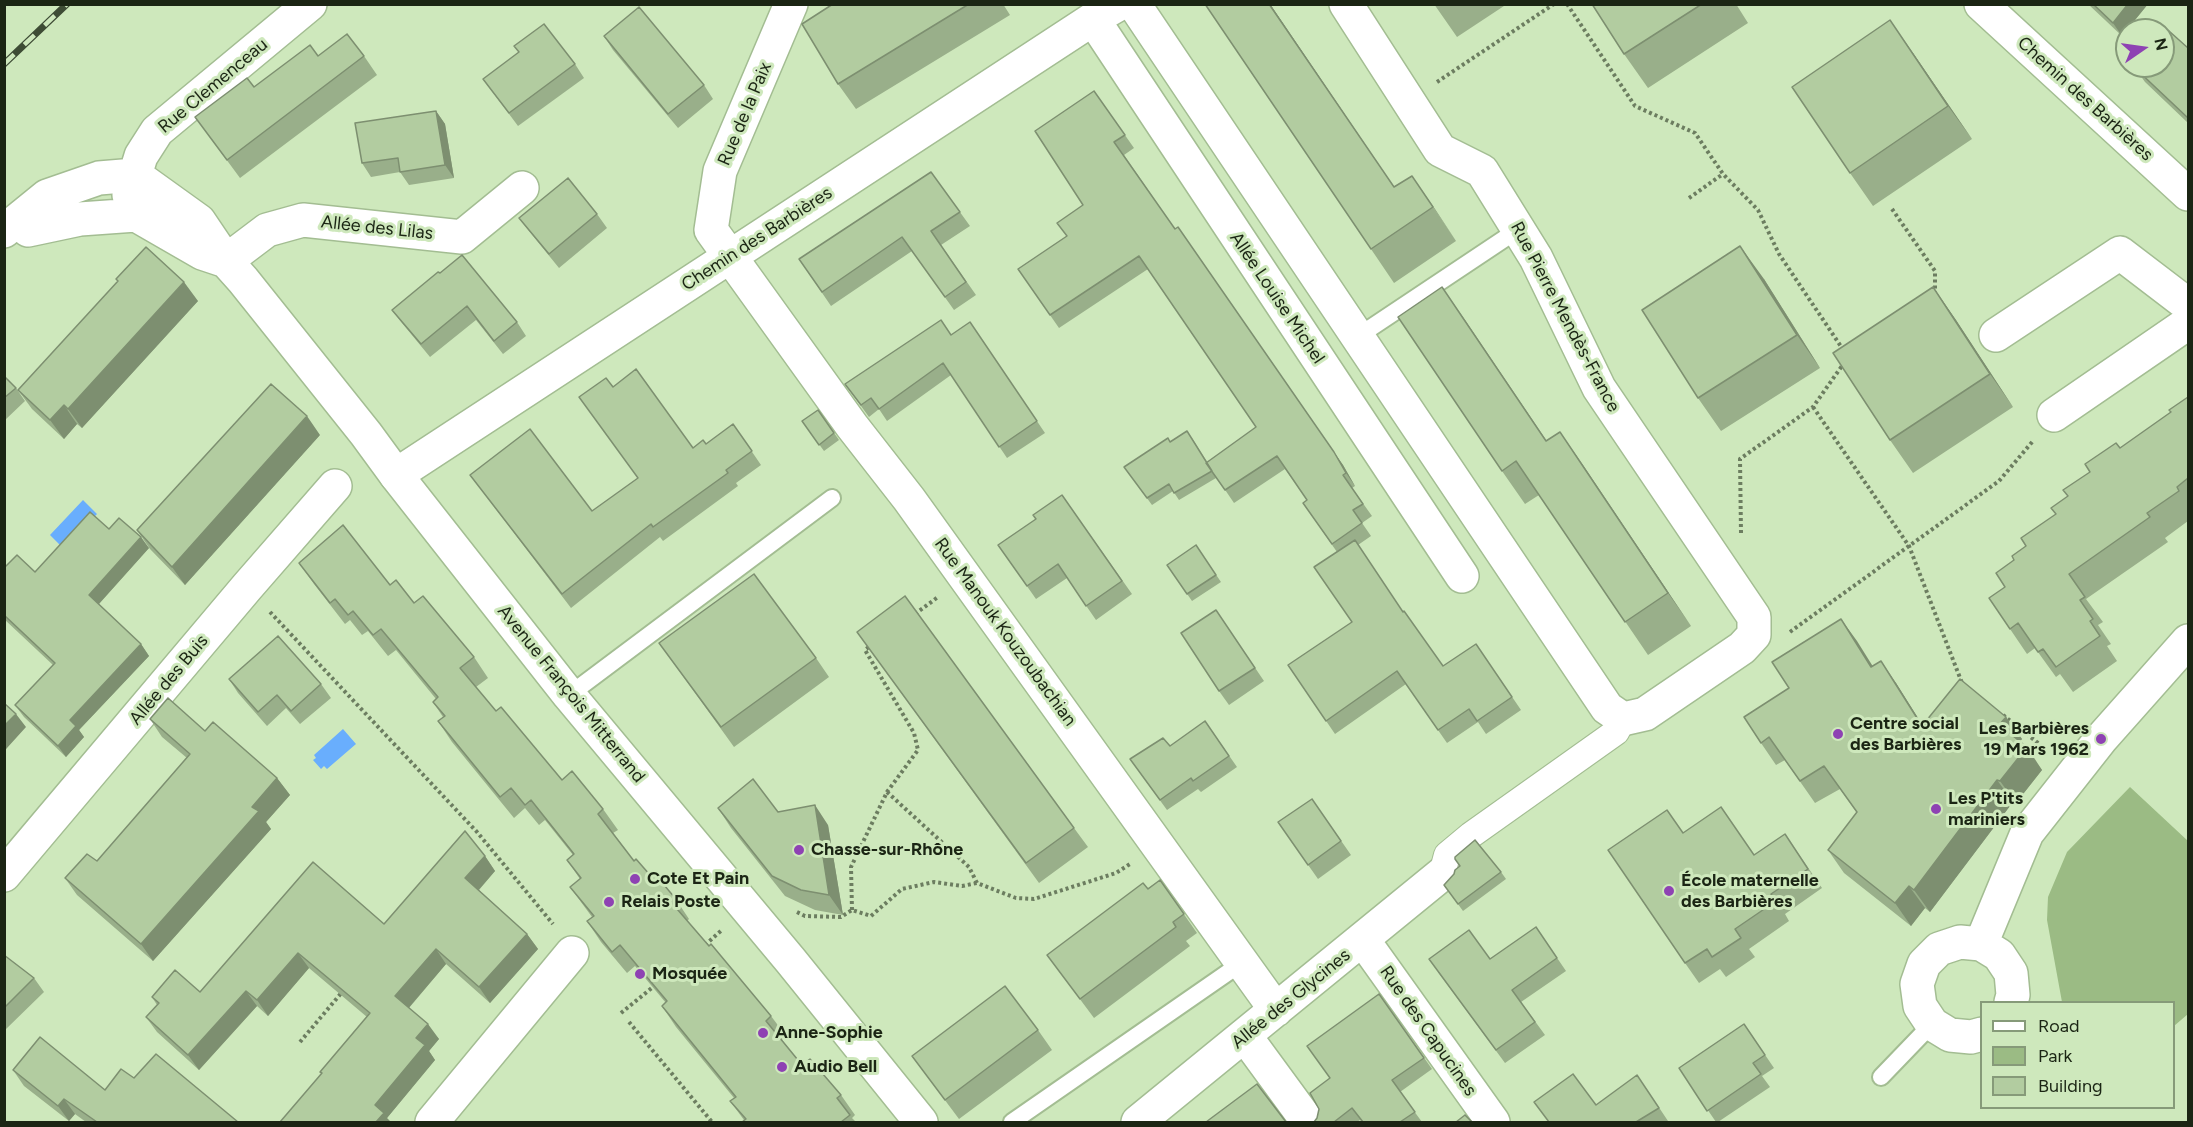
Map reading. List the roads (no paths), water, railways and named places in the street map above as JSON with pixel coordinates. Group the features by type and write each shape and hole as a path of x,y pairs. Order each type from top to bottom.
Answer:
{"street":[{"name":"Rue Clemenceau","path":"134,195 141,156 157,131 310,4"},
{"name":"Rue de la Paix","path":"730,257 711,230 720,171 791,4"},
{"path":"1134,4 1607,708 1623,719 1616,732 1471,835 1447,855 1442,874"},
{"name":"Rue Pierre Mendès-France","path":"1346,4 1440,150 1482,171 1536,258 1599,388 1754,617 1754,635 1742,648 1645,714 1623,719"},
{"name":"Chemin des Barbières","path":"1981,4 2188,194"},
{"name":"Chemin des Barbières","path":"396,476 1106,12"},
{"name":"Allée Louise Michel","path":"1106,12 1462,576"},
{"name":"Allée des Lilas","path":"226,261 267,230 303,220 462,237 522,188"},
{"path":"12,236 81,219 134,195"},
{"name":"Avenue François Mitterrand","path":"134,195 202,253 226,261 243,280 569,695 921,1122"},
{"path":"1996,334 2120,253 2188,305"},
{"name":"Rue Manouk Kouzoubachian","path":"730,257 852,426 909,499 1276,1010"},
{"path":"2054,415 2188,323"},
{"name":"Allée des Buis","path":"4,875 335,486"},
{"path":"1981,944 2027,833 2101,739 2188,641"},
{"name":"Allée des Glycines","path":"1138,1122 1442,874"},
{"name":"Rue des Capucines","path":"1363,940 1493,1122"},
{"path":"1980,1035 1971,1037 1950,1035 1932,1024 1920,1006 1917,984 1924,964 1939,949 1949,945 1960,942 1981,944 1999,955 2011,973 2011,1001"},
{"path":"432,1122 573,953"},
{"path":"1245,1036 1308,1122"}],"lane":[{"path":"1358,337 1519,229"},
{"path":"569,695 832,498"},
{"path":"1012,1122 1243,962"},
{"path":"1881,1077 1932,1024"}],"water":[{"path":"83,500 97,514 64,549 50,535"},
{"path":"343,729 356,744 327,769 324,766 321,769 313,760 316,758 314,755"}],"railway":[{"path":"4,64 67,4"}],"place":[{"name":"Centre social des Barbières","path":"1838,734"},
{"name":"Les Barbières 19 Mars 1962","path":"2101,739"},
{"name":"Les P'tits mariniers","path":"1936,809"},
{"name":"Chasse-sur-Rhône","path":"799,850"},
{"name":"Cote Et Pain","path":"635,879"},
{"name":"École maternelle des Barbières","path":"1669,891"},
{"name":"Relais Poste","path":"609,902"},
{"name":"Mosquée","path":"640,974"},
{"name":"Anne-Sophie","path":"763,1033"},
{"name":"Audio Bell","path":"782,1067"}]}
